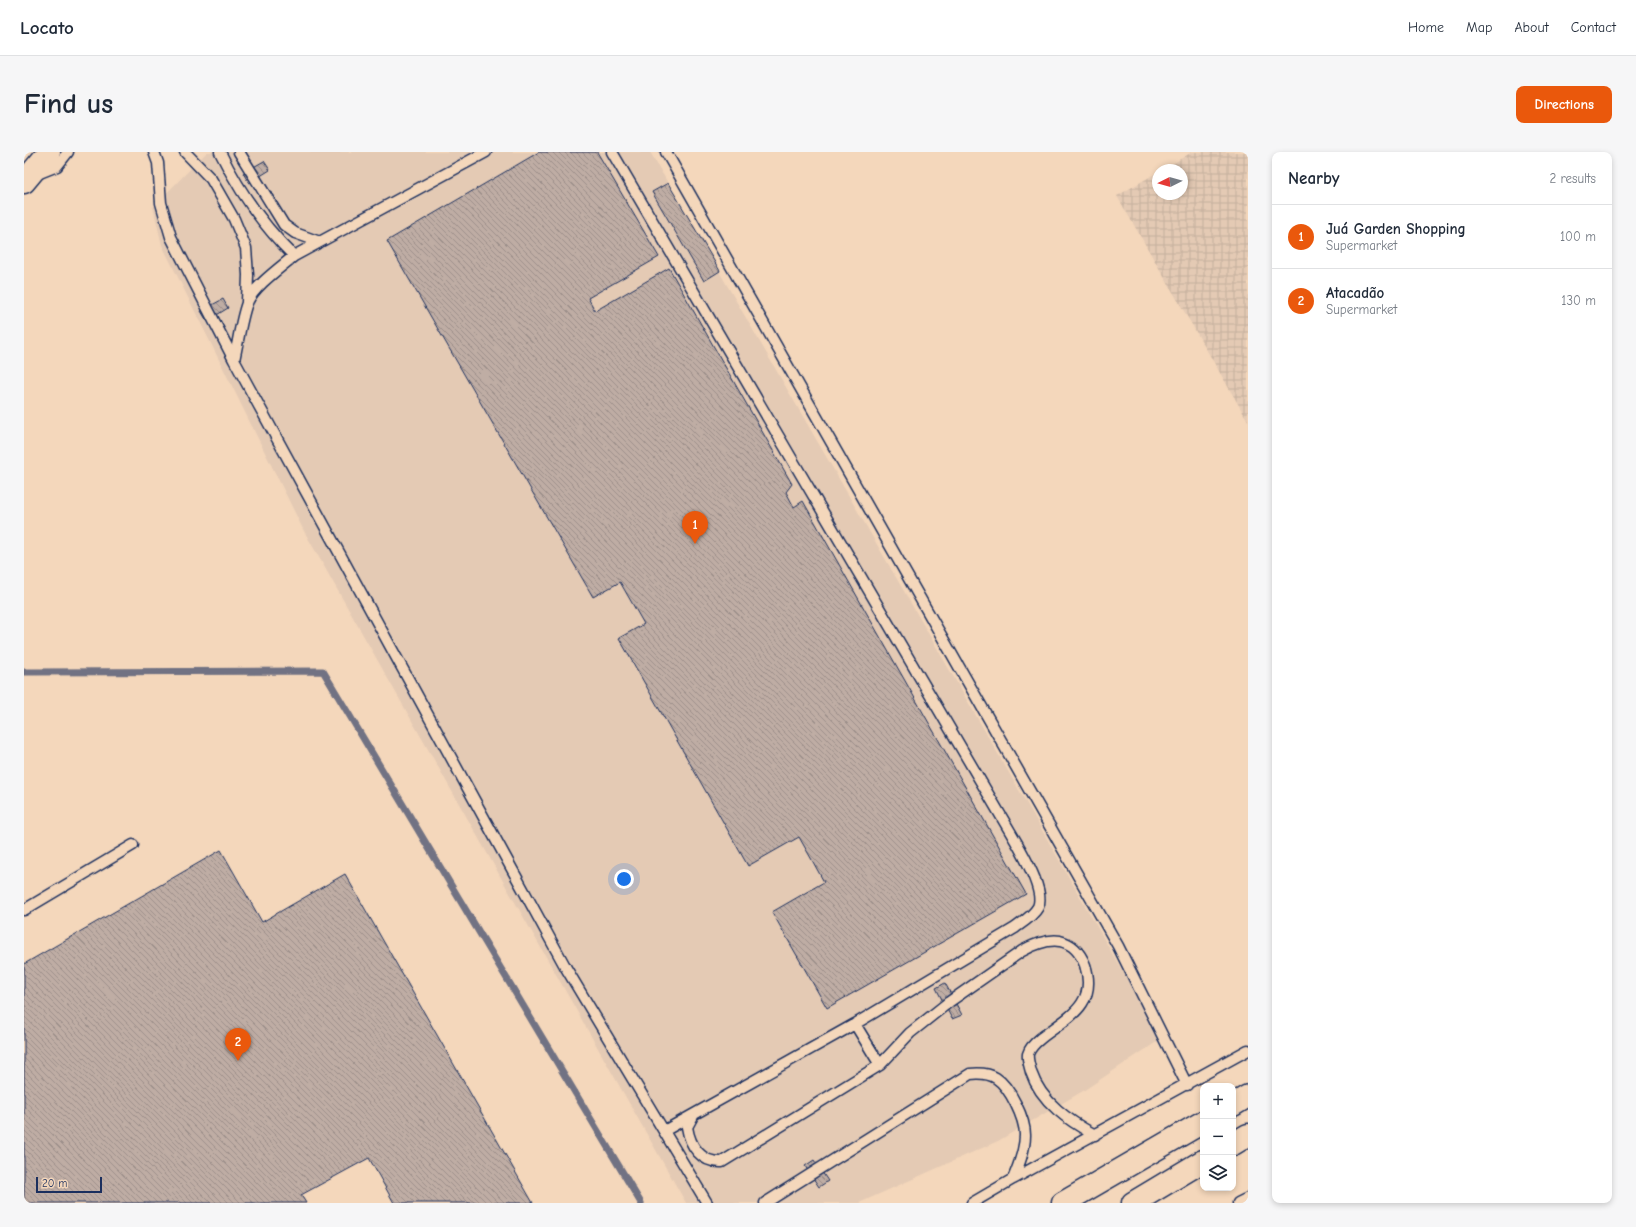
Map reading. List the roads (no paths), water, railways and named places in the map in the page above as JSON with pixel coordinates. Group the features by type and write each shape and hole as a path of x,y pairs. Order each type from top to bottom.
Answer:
{"highway":[{"path":"26,180 50,152"},
{"path":"1236,1103 1248,1096"},
{"path":"1063,1203 1200,1124"},
{"path":"1236,1142 1248,1135"},
{"path":"1133,1203 1200,1164"}],"lane":[{"path":"26,180 57,166 68,152"},
{"path":"154,152 158,163 161,203 171,237 234,360 566,968 707,1203"},
{"path":"185,152 211,179 234,219 246,248 248,275 247,302 234,360"},
{"path":"220,152 257,215 275,237 294,256"},
{"path":"239,152 284,224 295,233 320,242"},
{"path":"247,302 261,284 294,256 486,152"},
{"path":"612,152 1023,854 1039,894 1038,905 1032,916 1015,928 855,1024 664,1131"},
{"path":"666,152 1118,946 1187,1085"},
{"path":"24,910 132,845"},
{"path":"694,1114 686,1127 689,1139 702,1157 715,1162 722,1162 880,1065 910,1033 938,1011 1022,951 1033,946 1058,941 1070,944 1079,952 1088,975 1089,989 1085,999 1076,1012 1032,1045 1028,1054 1029,1066 1035,1082 1045,1096 1060,1112 1076,1124 1095,1135"},
{"path":"855,1024 880,1065"},
{"path":"972,1203 1248,1050"},
{"path":"765,1203 970,1074 982,1073 997,1078 1005,1086 1020,1112 1025,1133 1025,1144 1013,1179"},
{"path":"1238,1203 1248,1198"}],"waterway":[{"path":"24,672 323,671 641,1203"}],"place":[{"name":"Juá Garden Shopping","path":"695,544"},
{"name":"Atacadão","path":"238,1061"}]}
